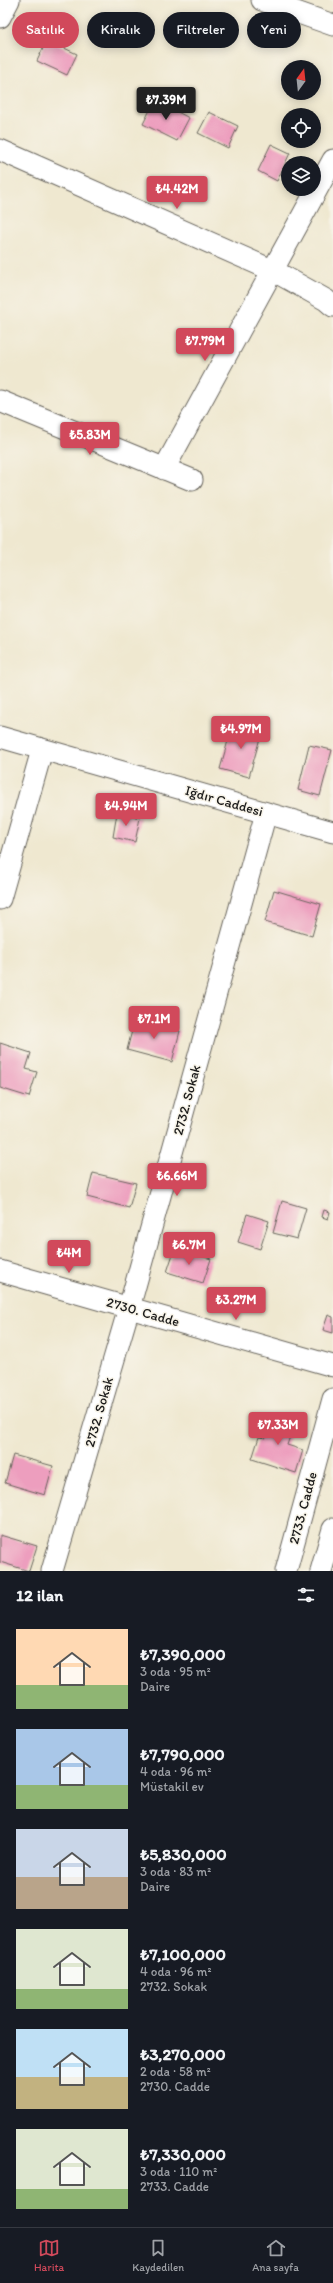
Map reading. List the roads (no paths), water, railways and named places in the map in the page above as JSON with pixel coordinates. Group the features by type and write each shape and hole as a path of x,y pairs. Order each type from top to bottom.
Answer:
{"street":[{"path":"0,18 9,0"},
{"path":"262,0 333,25"},
{"path":"0,150 274,271 326,300 333,306"},
{"path":"164,468 274,271 333,160"},
{"path":"0,401 192,480"},
{"name":"Iğdır Caddesi","path":"0,738 333,832"},
{"path":"0,899 42,750"},
{"name":"2732. Sokak","path":"52,1571 129,1308 266,813"},
{"name":"2730. Cadde","path":"0,1271 333,1366"},
{"name":"2733. Cadde","path":"286,1571 333,1399"},
{"path":"321,1571 333,1528"}]}
